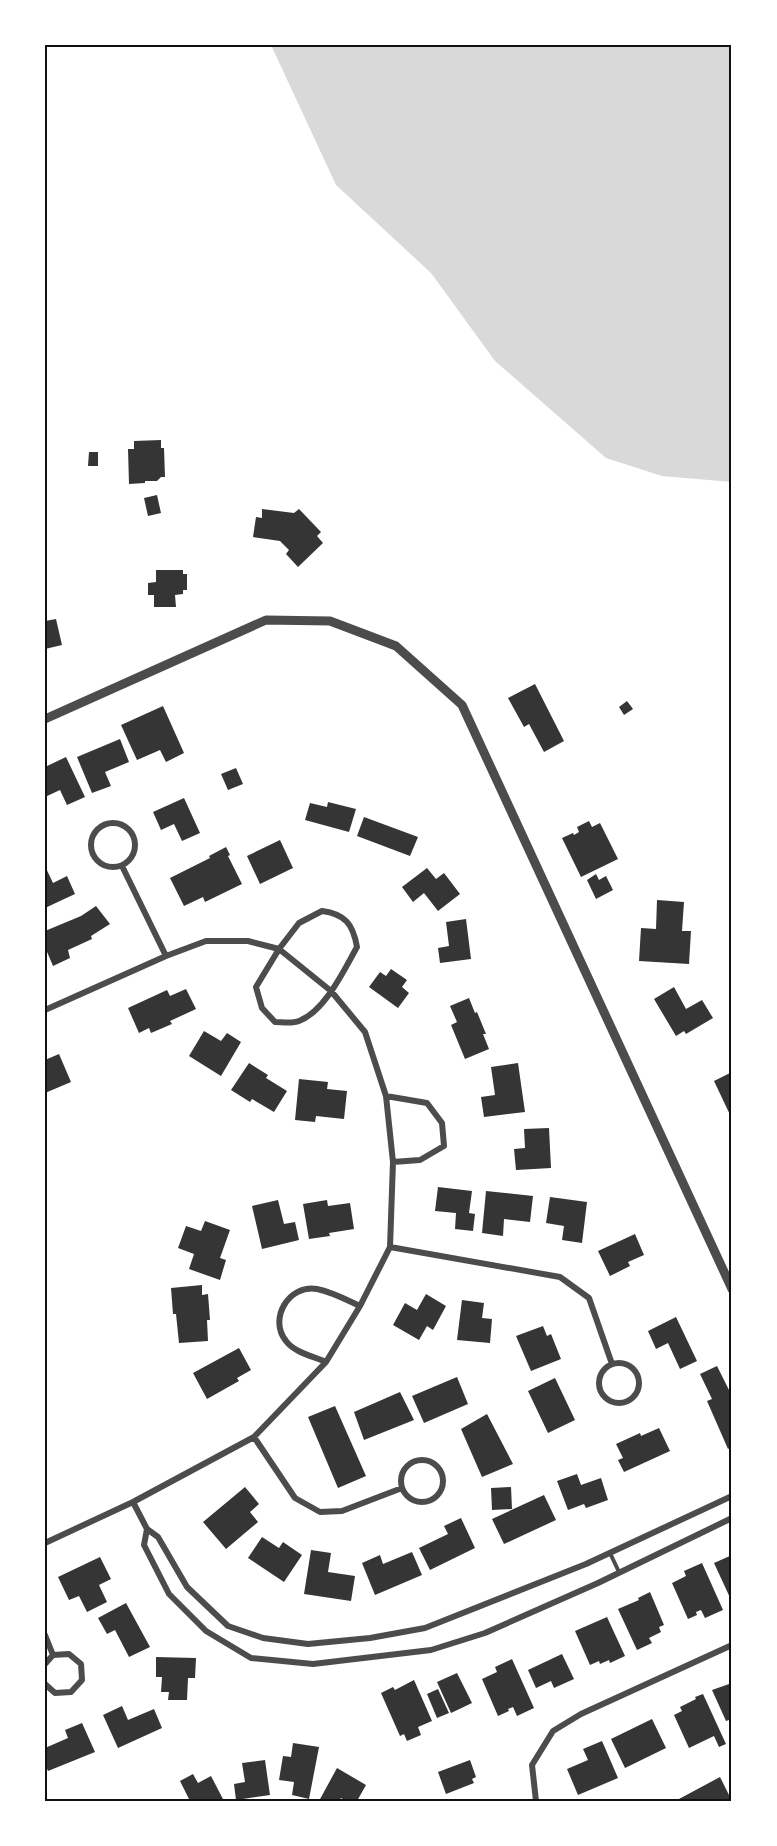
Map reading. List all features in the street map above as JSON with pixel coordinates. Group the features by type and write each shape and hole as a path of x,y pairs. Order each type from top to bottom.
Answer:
{"street":[{"path":"45,719 266,620 330,621 396,646 462,705 732,1288"},
{"path":"103,824 120,824 128,828 133,835 134,853 122,866 114,868 105,866 97,862 92,855 91,837 103,824"},
{"path":"122,866 166,956"},
{"path":"322,911 336,913 354,929 357,947 331,991 312,1014 297,1022 275,1022 262,1008 256,987 279,950 299,923 322,911"},
{"path":"45,1010 166,956 206,941 248,941 279,950 331,991 365,1032 386,1096 393,1162 390,1247 360,1306 326,1362 255,1437 133,1502 45,1543"},
{"path":"386,1096 427,1103 442,1123 444,1146 420,1160 393,1162"},
{"path":"390,1247 560,1277 589,1298 612,1364"},
{"path":"326,1362 295,1350 285,1341 279,1323 283,1305 292,1295 303,1289 316,1289 360,1306"},
{"path":"620,1362 628,1365 635,1369 639,1376 638,1392 626,1402 610,1402 600,1390 601,1374 612,1364 620,1362"},
{"path":"255,1437 295,1498 320,1512 342,1511 402,1488"},
{"path":"423,1459 431,1462 442,1474 441,1490 429,1501 412,1500 402,1488 400,1480 402,1472 407,1465 415,1461 423,1459"},
{"path":"133,1502 147,1529 158,1537 188,1587 228,1626 263,1638 308,1644 370,1638 425,1628 496,1601 732,1496"},
{"path":"147,1529 144,1545 169,1594 206,1631 251,1658 313,1664 431,1650 485,1632 732,1518"},
{"path":"45,1635 53,1654"},
{"path":"536,1801 532,1765 553,1731 581,1714 732,1645"},
{"path":"45,1664 53,1654"},
{"path":"45,1684 55,1693 71,1692 82,1680 81,1665 69,1654 53,1654"}],"lane":[{"path":"609,1552 618,1572"}],"shaded area":[{"path":"271,45 732,45 732,482 662,476 606,458 495,361 431,273 336,185"}],"building":[{"path":"161,440 161,448 164,448 165,477 157,481 129,484 128,449 134,449 134,441"},
{"path":"89,452 98,452 98,466 88,466"},
{"path":"157,495 161,513 148,516 144,498"},
{"path":"262,509 294,513 299,509 321,532 317,536 323,543 298,567 286,554 289,550 280,541 253,537 256,517 262,518"},
{"path":"156,570 183,570 183,574 187,574 187,590 183,590 183,594 175,595 176,607 154,607 154,595 148,595 148,583 156,582"},
{"path":"56,619 62,645 45,649 45,621"},
{"path":"535,684 564,741 544,752 529,724 524,727 508,698"},
{"path":"627,701 633,709 624,715 619,707"},
{"path":"163,706 184,753 166,762 160,750 137,760 121,725"},
{"path":"120,739 129,762 105,772 111,786 92,793 77,757"},
{"path":"66,757 85,797 67,805 60,790 45,797 45,767"},
{"path":"236,768 243,784 228,790 221,774"},
{"path":"184,798 200,833 182,841 174,824 161,830 153,812"},
{"path":"328,802 356,809 349,832 305,820 310,803 327,807"},
{"path":"364,817 418,837 410,856 357,836"},
{"path":"589,821 592,827 600,823 618,859 581,877 562,838 579,832 577,827"},
{"path":"280,840 293,868 260,884 247,856"},
{"path":"226,847 242,884 205,902 203,897 184,906 170,878 210,858 209,856"},
{"path":"45,866 53,883 67,876 75,894 45,908"},
{"path":"427,868 436,879 444,873 460,894 438,911 424,893 413,902 402,887"},
{"path":"596,874 599,880 606,876 613,890 596,899 587,880"},
{"path":"657,900 684,902 682,931 691,931 689,964 639,961 641,928 656,929"},
{"path":"96,906 110,924 91,936 92,939 68,950 70,958 53,966 45,947 45,931 81,916"},
{"path":"466,919 471,959 440,963 438,948 449,946 446,922"},
{"path":"391,969 407,980 402,987 409,993 398,1008 369,987 380,972 386,976"},
{"path":"674,987 686,1009 702,1000 713,1018 686,1034 684,1031 676,1036 654,999"},
{"path":"186,989 196,1009 170,1021 172,1024 151,1033 149,1028 139,1033 128,1008 167,990 170,996"},
{"path":"469,998 486,1034 483,1034 489,1049 465,1059 451,1025 457,1022 450,1006"},
{"path":"204,1031 221,1041 227,1033 241,1042 221,1076 189,1056"},
{"path":"59,1054 71,1082 45,1093 45,1060"},
{"path":"249,1063 268,1075 266,1078 287,1091 274,1112 252,1099 250,1102 231,1090"},
{"path":"518,1063 525,1112 484,1117 481,1097 495,1095 491,1067"},
{"path":"732,1072 732,1119 714,1081"},
{"path":"299,1079 328,1082 327,1089 347,1091 344,1119 316,1116 315,1122 295,1120"},
{"path":"549,1128 551,1168 516,1170 514,1149 525,1148 524,1129"},
{"path":"438,1187 472,1191 469,1213 475,1214 473,1231 455,1229 456,1213 435,1211"},
{"path":"486,1191 533,1196 530,1222 504,1219 503,1236 482,1233"},
{"path":"550,1197 587,1202 582,1243 562,1240 564,1226 546,1223"},
{"path":"278,1200 284,1224 295,1222 299,1240 262,1249 252,1206"},
{"path":"327,1200 328,1206 350,1203 354,1229 309,1239 303,1204"},
{"path":"205,1221 230,1230 220,1258 226,1260 220,1280 189,1269 194,1254 178,1248 186,1226 201,1231"},
{"path":"635,1234 644,1255 628,1262 630,1266 610,1276 598,1251"},
{"path":"202,1285 202,1295 208,1294 210,1320 207,1320 208,1341 179,1343 171,1288"},
{"path":"426,1294 446,1306 433,1330 427,1326 419,1340 393,1325 405,1303 417,1310"},
{"path":"462,1300 484,1303 482,1318 492,1319 490,1343 457,1340"},
{"path":"676,1317 697,1361 680,1369 668,1343 656,1349 648,1331"},
{"path":"543,1326 547,1336 551,1334 561,1359 531,1371 516,1336"},
{"path":"239,1348 251,1370 237,1378 239,1381 207,1399 193,1373"},
{"path":"717,1366 732,1396 732,1447 728,1449 707,1401 712,1399 700,1374"},
{"path":"457,1377 468,1404 424,1423 412,1396"},
{"path":"555,1378 575,1420 548,1433 528,1391"},
{"path":"400,1392 414,1420 364,1440 354,1412"},
{"path":"335,1406 366,1476 338,1488 308,1417"},
{"path":"487,1414 513,1464 482,1477 461,1429"},
{"path":"659,1428 670,1451 624,1472 618,1460 623,1458 616,1444 640,1433 641,1436"},
{"path":"577,1474 581,1485 601,1478 608,1500 586,1508 584,1504 568,1510 557,1481"},
{"path":"245,1487 259,1504 250,1512 258,1522 226,1549 203,1522"},
{"path":"511,1487 512,1509 492,1510 491,1488"},
{"path":"544,1495 556,1520 504,1544 492,1519"},
{"path":"461,1518 475,1548 430,1570 419,1548 448,1534 444,1526"},
{"path":"262,1537 279,1548 283,1542 302,1555 284,1582 248,1558"},
{"path":"311,1550 331,1553 328,1572 355,1576 351,1601 304,1594"},
{"path":"412,1552 422,1575 375,1595 362,1563 380,1555 383,1564"},
{"path":"732,1555 732,1602 714,1563"},
{"path":"100,1557 111,1579 99,1585 107,1602 87,1612 79,1596 69,1600 58,1577"},
{"path":"702,1563 723,1610 705,1618 701,1610 696,1612 697,1615 688,1619 672,1583 686,1576 684,1571"},
{"path":"650,1592 664,1625 659,1627 661,1632 649,1638 652,1643 637,1650 618,1609 639,1600 638,1598"},
{"path":"126,1603 150,1647 129,1657 115,1630 107,1634 98,1618"},
{"path":"607,1617 625,1656 610,1663 609,1660 600,1664 599,1661 590,1665 575,1631"},
{"path":"562,1654 574,1679 554,1688 551,1681 536,1688 528,1670"},
{"path":"156,1657 196,1658 195,1678 188,1678 187,1700 168,1700 169,1692 161,1692 162,1677 156,1677"},
{"path":"512,1659 534,1708 517,1716 513,1707 498,1716 482,1679 497,1672 495,1667"},
{"path":"457,1673 472,1703 451,1713 437,1682"},
{"path":"414,1680 432,1721 418,1727 421,1735 407,1741 404,1734 400,1736 381,1693 393,1687 395,1690"},
{"path":"732,1683 732,1719 726,1721 712,1690"},
{"path":"438,1689 449,1713 437,1718 427,1694"},
{"path":"703,1694 726,1744 719,1747 714,1736 689,1748 674,1715 682,1711 680,1707"},
{"path":"122,1706 128,1720 154,1709 162,1728 118,1748 103,1715"},
{"path":"652,1719 666,1748 625,1768 611,1739"},
{"path":"82,1723 95,1752 48,1771 45,1764 45,1748 68,1738 65,1730"},
{"path":"602,1741 618,1778 578,1795 567,1769 588,1760 583,1749"},
{"path":"293,1743 319,1747 309,1799 292,1795 294,1782 279,1780 283,1756 291,1757"},
{"path":"265,1760 270,1795 236,1800 234,1784 245,1782 242,1763"},
{"path":"470,1760 476,1777 472,1779 474,1783 446,1794 438,1772"},
{"path":"337,1768 366,1785 357,1801 346,1801 341,1798 339,1801 319,1801"},
{"path":"193,1774 198,1783 211,1776 224,1801 190,1801 180,1781"},
{"path":"720,1777 732,1801 680,1801 679,1799"}]}
